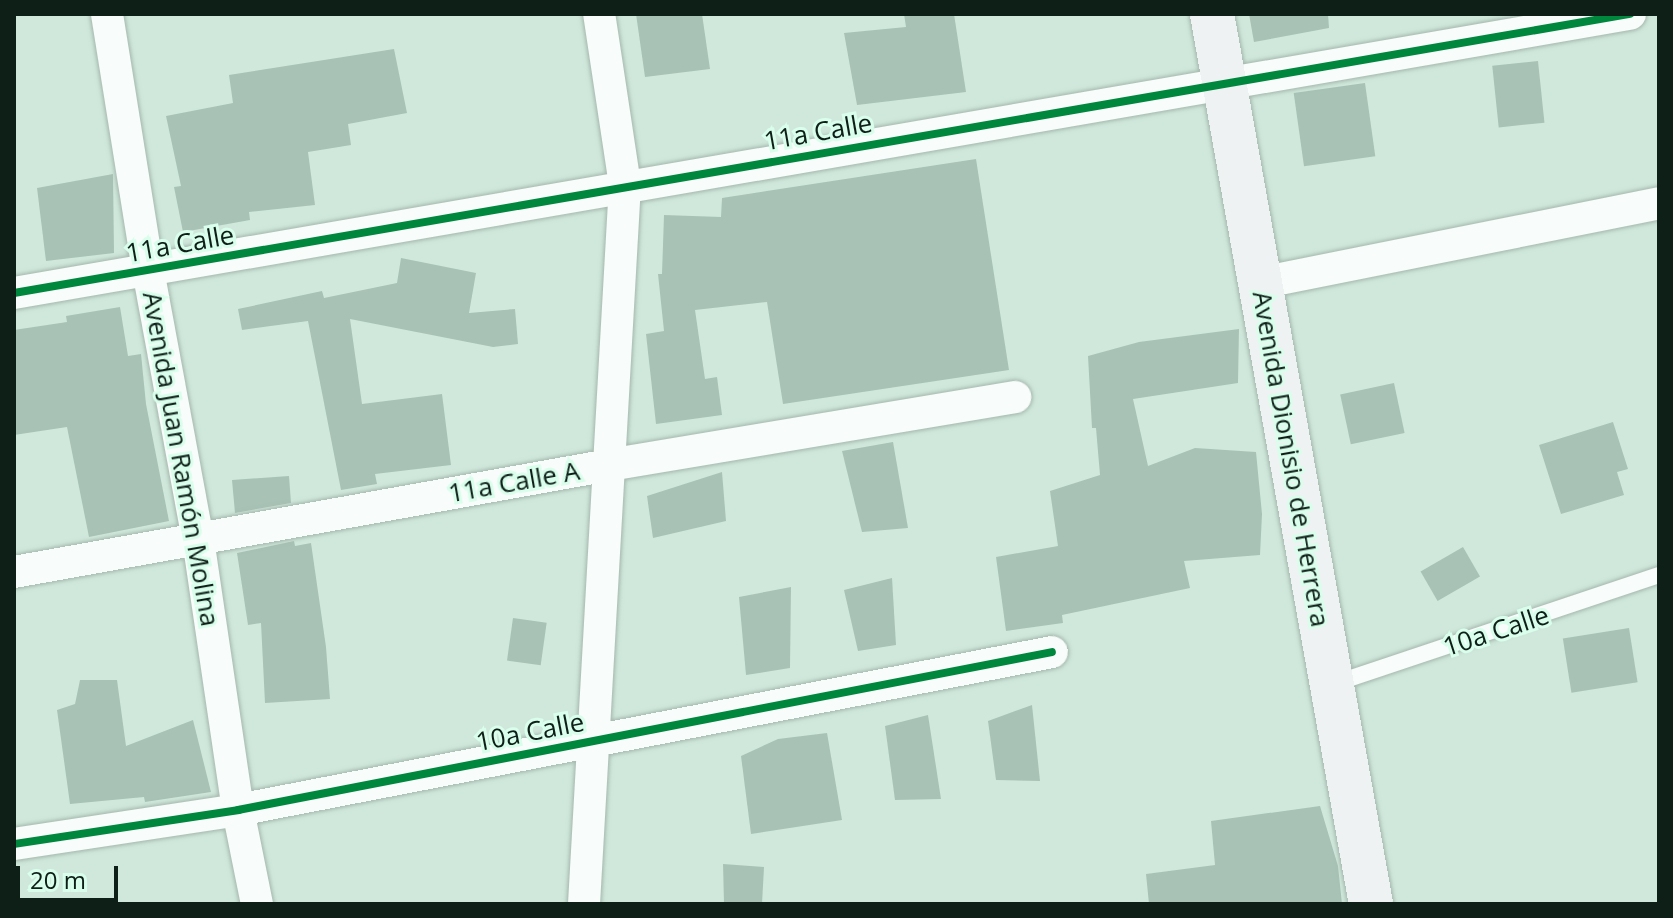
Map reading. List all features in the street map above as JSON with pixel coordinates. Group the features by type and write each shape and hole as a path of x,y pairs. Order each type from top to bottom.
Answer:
{"street":[{"name":"Avenida Juan Ramón Molina","path":"107,14 148,270 198,539 238,810 257,904"},
{"path":"584,904 625,185 599,14"},
{"name":"Avenida Dionisio de Herrera","path":"1212,14 1371,904"},
{"name":"11a Calle","path":"14,293 625,185 1630,14"},
{"path":"1260,283 1659,203"},
{"name":"11a Calle A","path":"14,572 609,465 1015,397"},
{"name":"10a Calle","path":"14,844 238,810 1052,652"}],"lane":[{"name":"10a Calle","path":"1332,685 1659,575"}],"building":[{"path":"636,14 702,14 710,69 645,77"},
{"path":"904,14 954,14 966,92 857,105 844,33 906,27"},
{"path":"1249,14 1328,14 1329,28 1254,42"},
{"path":"394,49 407,113 348,124 351,145 308,152 315,205 249,212 250,220 183,232 174,187 181,186 166,116 233,103 229,75"},
{"path":"1538,61 1544,123 1499,127 1492,66"},
{"path":"1365,83 1375,156 1304,166 1294,93"},
{"path":"976,159 1009,370 783,404 767,302 695,310 705,379 717,377 722,415 656,424 646,334 664,331 658,274 662,274 664,215 721,217 722,198"},
{"path":"113,174 114,253 46,261 37,188"},
{"path":"401,258 476,273 469,313 515,309 518,344 493,347 350,319 362,404 442,394 451,465 375,474 377,484 341,490 308,321 242,330 238,309 322,291 324,298 397,283"},
{"path":"120,307 128,356 141,354 146,404 169,521 89,537 67,427 14,435 14,330 67,322 66,316"},
{"path":"1239,329 1238,383 1133,399 1148,466 1195,448 1256,452 1262,514 1260,555 1184,561 1190,588 1062,615 1063,623 1006,631 996,557 1058,546 1050,491 1100,475 1096,428 1092,428 1088,356 1139,342"},
{"path":"1394,383 1405,433 1351,444 1340,394"},
{"path":"1613,422 1628,469 1617,472 1624,495 1561,514 1539,445"},
{"path":"893,442 908,528 862,532 842,451"},
{"path":"722,472 726,521 653,538 647,496"},
{"path":"289,476 291,503 235,513 232,480"},
{"path":"294,541 295,546 311,543 330,699 265,703 261,623 248,625 237,553"},
{"path":"1463,547 1480,576 1438,601 1421,572"},
{"path":"892,578 896,645 858,651 844,590"},
{"path":"791,587 790,668 746,675 739,597"},
{"path":"513,618 547,623 541,665 507,661"},
{"path":"1629,628 1638,682 1571,693 1563,638"},
{"path":"80,680 117,680 126,746 193,720 211,792 145,802 144,797 70,804 57,710 75,704"},
{"path":"1032,705 1040,781 996,780 988,721"},
{"path":"928,715 941,799 895,800 885,726"},
{"path":"827,733 842,820 751,834 741,756 778,739"},
{"path":"1320,806 1338,866 1342,904 1149,904 1146,874 1215,865 1211,821"},
{"path":"723,864 764,867 762,904 724,904"}],"cycle path":[{"path":"14,293 1630,14"},
{"path":"14,844 238,810 1052,652"}]}
